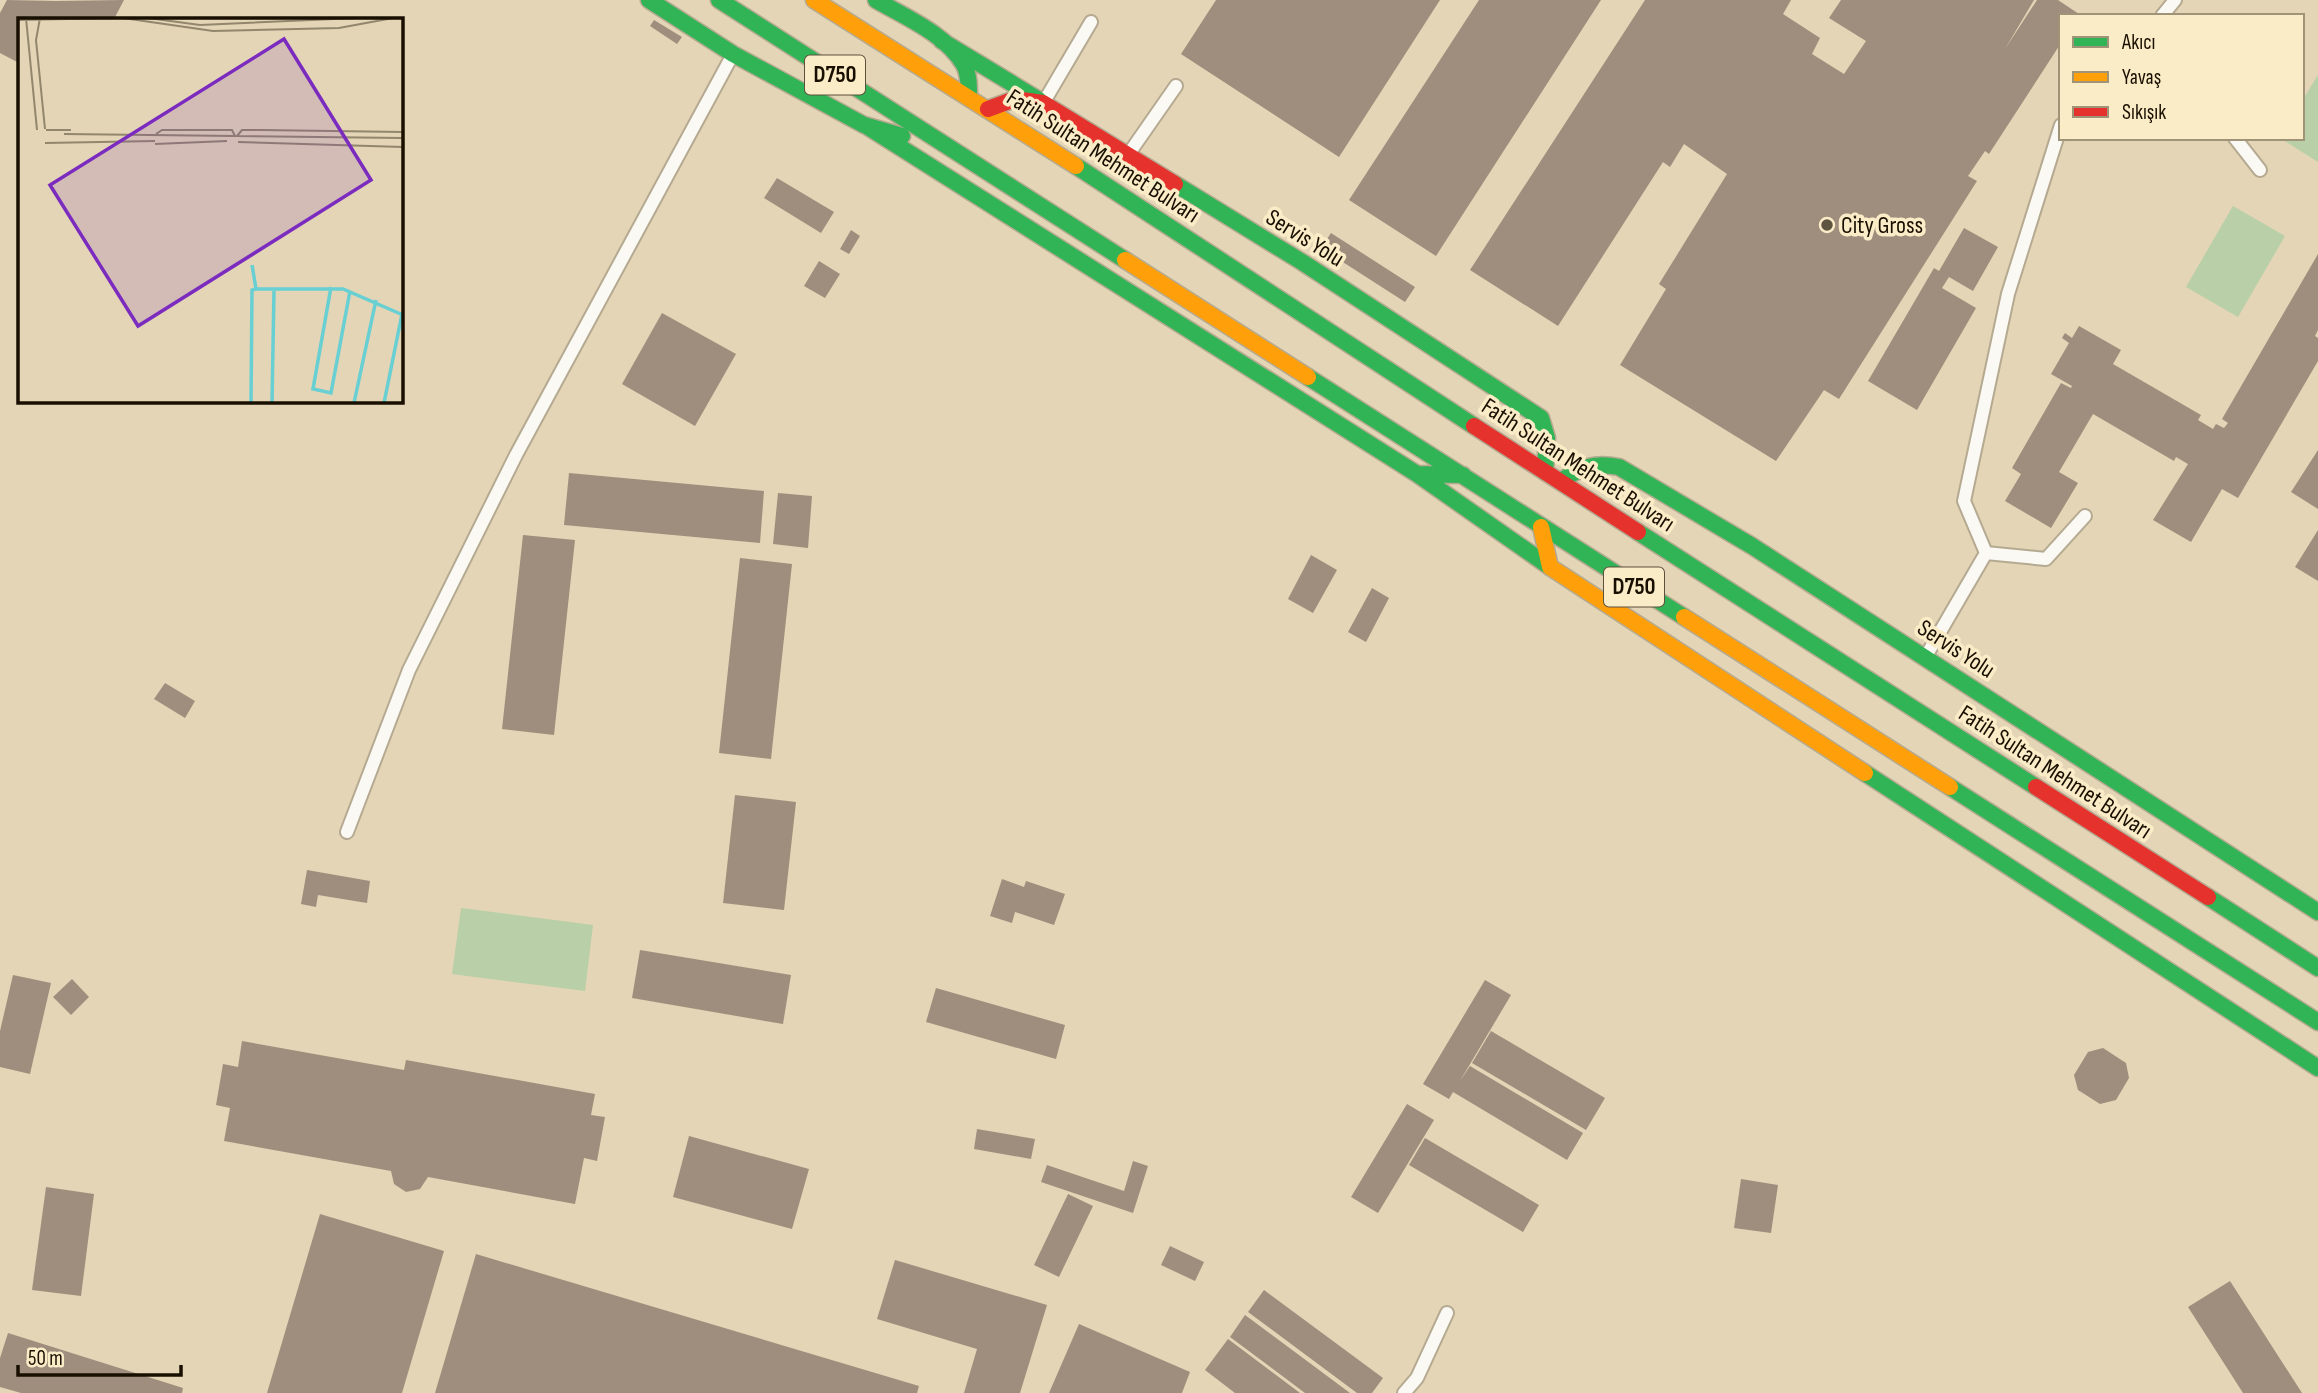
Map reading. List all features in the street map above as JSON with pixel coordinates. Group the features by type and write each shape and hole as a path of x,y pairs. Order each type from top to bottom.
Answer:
{"main road":[{"path":"649,0 733,54 864,125 1417,474 1550,567 2318,1068"},
{"name":"D750","path":"719,0 2318,1022"},
{"name":"Fatih Sultan Mehmet Bulvarı","path":"814,0 988,109 1545,472 2318,968"},
{"path":"876,0 1043,103"},
{"path":"919,27 945,45 963,64 968,77 969,97"},
{"name":"Servis Yolu","path":"988,109 1003,100 1020,98 1043,103 1313,269 1563,432"},
{"path":"864,125 951,150"},
{"path":"1541,418 1546,425 1549,448 1545,472"},
{"path":"1597,453 1619,467"},
{"name":"Servis Yolu","path":"1560,481 1587,465 1600,463 1619,467 1752,545 2318,912"},
{"path":"1417,474 1463,475"},
{"path":"1541,527 1550,567"}],"lane":[{"path":"2164,14 2175,0"},
{"path":"1043,103 1091,22"},
{"path":"347,832 409,670 516,455 733,54"},
{"path":"1128,155 1176,86"},
{"path":"1986,554 1964,501 2008,294 2059,131"},
{"path":"2237,140 2260,170"},
{"path":"1986,554 2046,559 2085,516"},
{"path":"1926,656 1986,554"},
{"path":"1404,1393 1417,1378 1447,1313"}],"green space":[{"path":"2318,75 2318,162 2283,140 2304,140 2304,98"},
{"path":"2233,206 2285,236 2238,317 2186,287"},
{"path":"461,908 593,925 585,991 452,974"}],"building":[{"path":"7,0 124,0 115,18 18,18 18,62 0,53 0,13"},
{"path":"1216,0 1440,0 1339,157 1181,54"},
{"path":"1479,0 1601,0 1436,256 1349,200"},
{"name":"City Gross","path":"1645,0 1791,0 1783,14 1820,38 1812,54 1844,74 1866,41 1829,18 1841,0 2034,0 2005,49 2037,0 2058,0 2079,14 2059,14 2059,46 1989,154 1985,151 1968,176 1977,181 1839,399 1824,390 1776,461 1620,365 1666,289 1659,284 1727,174 1684,144 1670,167 1663,162 1558,326 1470,270"},
{"path":"654,20 682,37 677,44 650,26"},
{"path":"777,178 834,212 821,233 764,198"},
{"path":"1964,228 1998,247 1973,291 1949,277 1942,288 1976,308 1917,410 1868,381 1934,268 1939,271"},
{"path":"851,230 860,236 849,254 840,249"},
{"path":"1331,233 1415,287 1405,302 1321,248"},
{"path":"2318,254 2318,330 2315,336 2318,338 2318,361 2238,498 2222,489 2191,542 2153,520 2188,464 2176,457 2174,461 2093,414 2059,472 2078,483 2051,528 2005,501 2021,474 2012,468 2061,383 2071,388 2072,386 2051,374 2069,343 2062,338 2065,333 2072,338 2079,326 2121,350 2113,364 2201,415 2198,420 2213,429 2216,424 2224,428 2228,423 2222,419"},
{"path":"819,261 840,274 825,298 804,286"},
{"path":"662,313 736,354 695,426 622,384"},
{"path":"2318,450 2318,509 2291,492"},
{"path":"569,473 764,491 760,543 564,525"},
{"path":"778,493 812,496 808,548 773,544"},
{"path":"2318,530 2318,581 2295,567"},
{"path":"523,535 575,540 554,735 502,729"},
{"path":"1311,555 1337,570 1313,613 1288,599"},
{"path":"740,558 792,564 771,759 719,753"},
{"path":"1372,588 1389,598 1366,642 1348,632"},
{"path":"165,683 195,701 185,718 154,699"},
{"path":"735,795 796,802 784,910 723,903"},
{"path":"307,870 370,881 367,903 318,895 316,907 301,904"},
{"path":"1002,879 1024,887 1026,881 1065,894 1054,925 1015,912 1012,923 990,916"},
{"path":"640,950 791,975 783,1024 632,998"},
{"path":"13,975 51,983 30,1074 0,1067 0,1031"},
{"path":"72,979 89,997 71,1015 53,997"},
{"path":"1485,980 1511,995 1460,1081 1470,1066 1583,1133 1567,1160 1453,1092 1449,1099 1423,1084"},
{"path":"936,988 1065,1025 1056,1059 926,1022"},
{"path":"1491,1031 1605,1098 1586,1130 1472,1063"},
{"path":"242,1041 404,1070 406,1060 595,1094 591,1115 605,1117 597,1161 584,1158 575,1204 428,1177 420,1189 406,1192 394,1184 391,1171 224,1141 230,1108 216,1105 223,1064 238,1067"},
{"path":"2103,1048 2126,1063 2129,1078 2116,1100 2100,1104 2078,1090 2074,1075 2088,1052"},
{"path":"1407,1104 1434,1120 1378,1213 1351,1197"},
{"path":"977,1129 1035,1139 1031,1159 974,1149"},
{"path":"689,1136 809,1169 792,1229 673,1197"},
{"path":"1425,1138 1539,1205 1523,1232 1409,1165"},
{"path":"1133,1161 1148,1166 1133,1213 1041,1182 1047,1165 1124,1191"},
{"path":"1741,1179 1778,1185 1771,1233 1734,1228"},
{"path":"46,1187 94,1194 81,1296 32,1290"},
{"path":"1068,1194 1093,1206 1059,1277 1034,1265"},
{"path":"320,1214 444,1251 402,1393 267,1393"},
{"path":"1170,1246 1204,1262 1195,1281 1161,1265"},
{"path":"476,1254 919,1386 917,1393 435,1393"},
{"path":"895,1260 1047,1305 1020,1393 964,1393 977,1349 877,1319"},
{"path":"2230,1281 2302,1393 2243,1393 2188,1307"},
{"path":"1264,1290 1383,1378 1372,1393 1357,1393 1248,1312"},
{"path":"1245,1315 1350,1393 1305,1393 1230,1337"},
{"path":"1079,1324 1190,1372 1182,1393 1049,1393"},
{"path":"8,1333 183,1388 182,1393 21,1393 0,1387 0,1358"},
{"path":"1228,1339 1300,1393 1235,1393 1205,1370"}],"traffic: fast":[{"path":"649,0 733,54 864,125 902,136"},
{"path":"719,0 1125,260"},
{"path":"876,0 924,27 947,44 967,72 969,97"},
{"path":"942,41 1039,100"},
{"path":"868,127 1417,474 1463,475"},
{"path":"1076,166 1474,426"},
{"path":"1175,184 1302,262 1541,418 1547,438 1545,472"},
{"path":"1308,377 1684,617"},
{"path":"1561,481 1588,467 1619,467 1752,546 2318,912"},
{"path":"1417,474 1550,567"},
{"path":"1638,532 2036,787"},
{"path":"1865,773 2318,1068"},
{"path":"1950,787 2318,1022"},
{"path":"2208,897 2318,968"}],"traffic: slow":[{"path":"814,0 1076,166"},
{"path":"1125,260 1308,377"},
{"path":"1541,527 1550,567 1865,773"},
{"path":"1684,617 1950,787"}],"traffic: jam":[{"path":"988,109 1015,99 1043,103 1175,184"},
{"path":"1474,426 1638,532"},
{"path":"2036,787 2208,897"}],"place":[{"name":"City Gross","path":"1827,225"}]}
